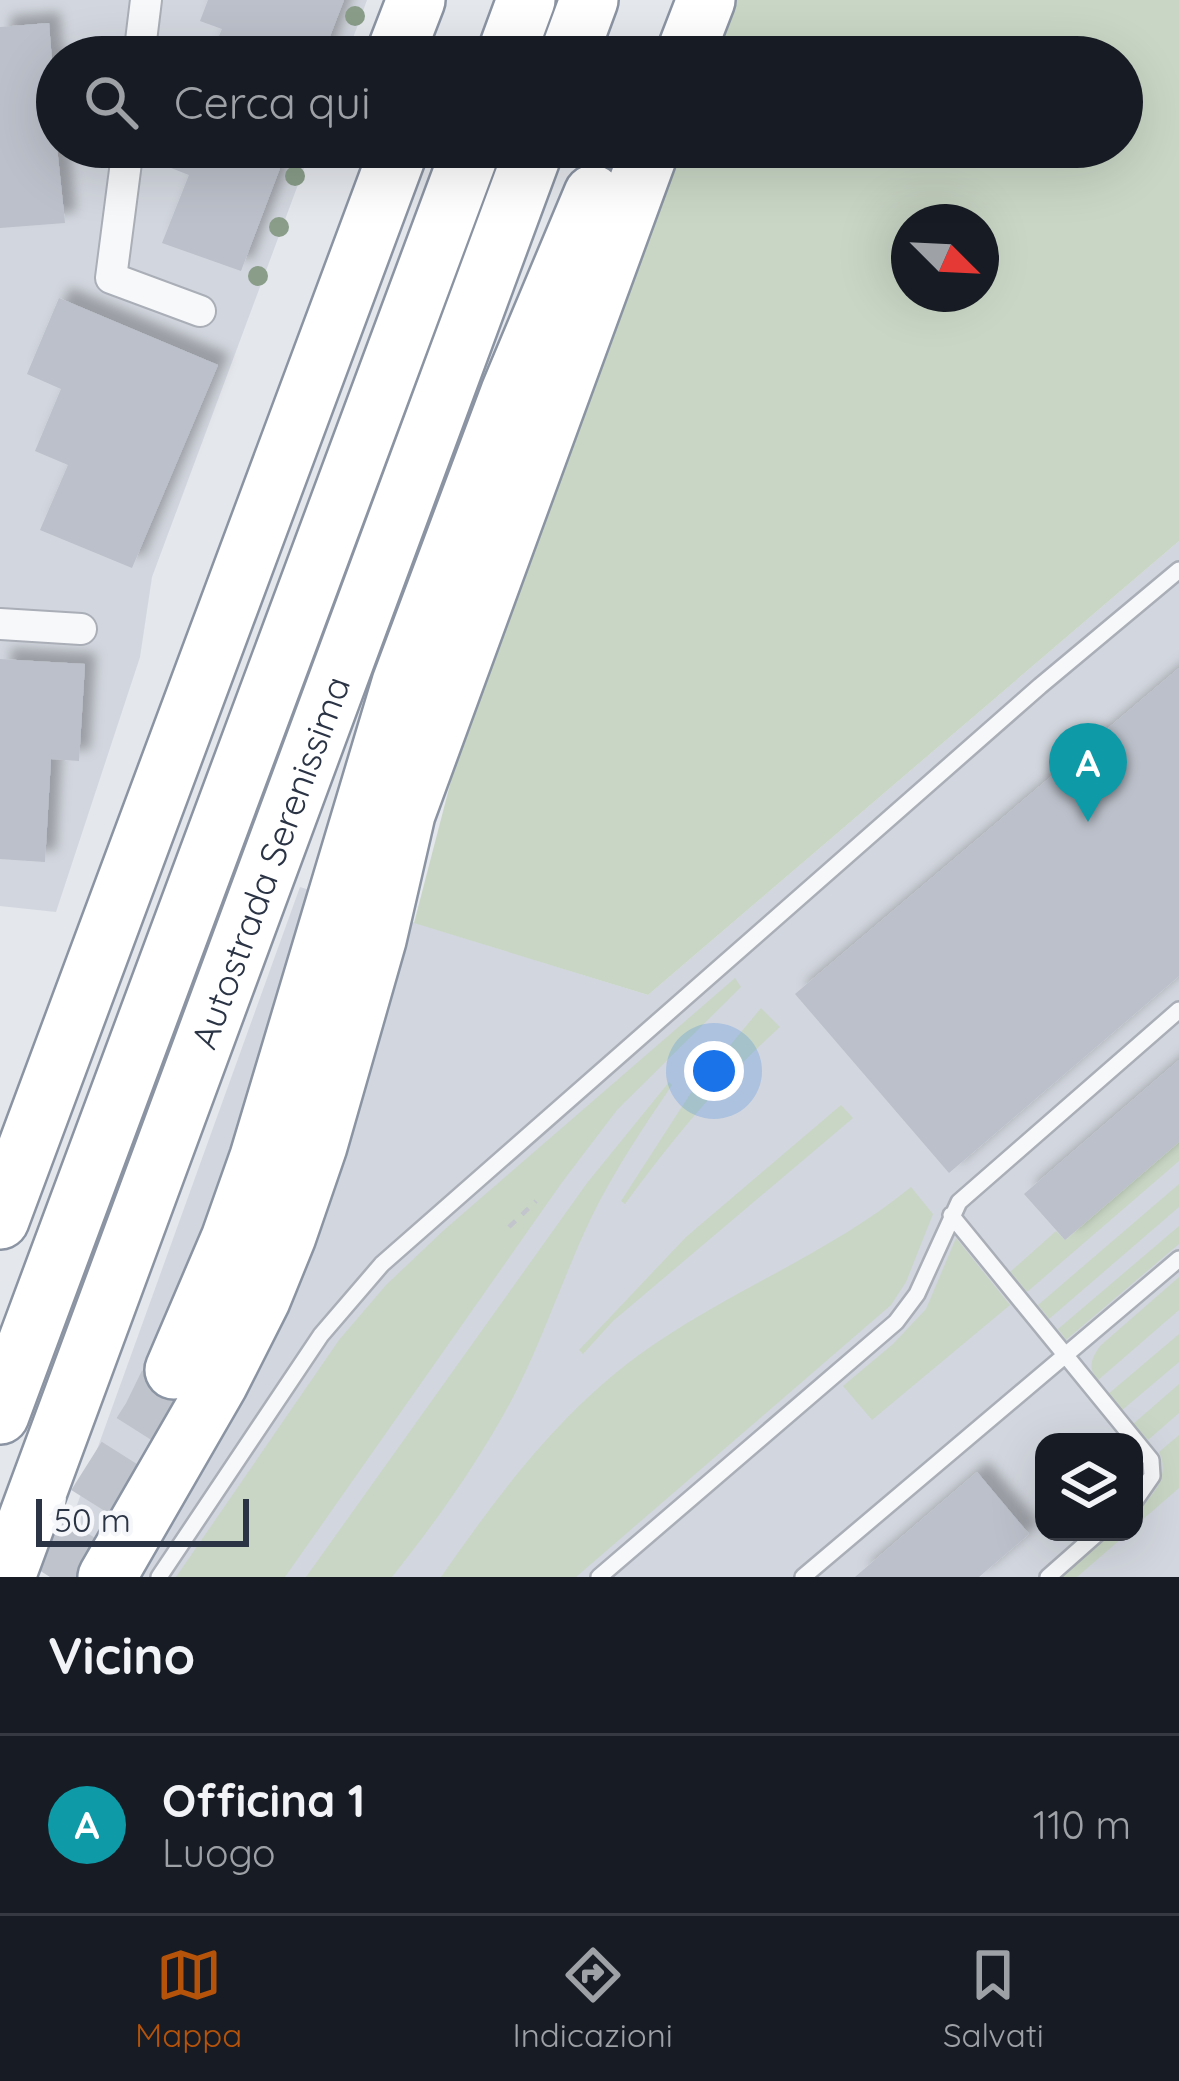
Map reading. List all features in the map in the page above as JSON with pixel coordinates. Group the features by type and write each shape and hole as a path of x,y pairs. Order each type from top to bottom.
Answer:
{"highway":[{"path":"410,33 455,0"},
{"path":"513,36 526,0"},
{"path":"576,36 589,0"},
{"path":"651,36 664,0"},
{"path":"692,36 706,0"},
{"path":"0,1113 353,168"},
{"path":"0,1220 392,168"},
{"name":"Autostrada Serenissima","path":"0,1415 464,168"},
{"name":"Autostrada Serenissima","path":"6,1577 527,168"},
{"path":"107,1577 219,1384 261,1300 318,1146 406,814 643,168"},
{"path":"340,1067 360,944 442,632 602,170"},
{"path":"175,1370 259,1157 401,683 510,392 602,170"}],"street":[{"path":"142,36 146,0"},
{"path":"125,168 111,278 200,311"},
{"path":"0,624 81,629"}],"lane":[{"path":"159,1577 321,1335 382,1264 1040,686 1179,570"},
{"path":"599,1577 896,1322 917,1294 951,1215 968,1192 1179,1010"},
{"path":"951,1215 1127,1433"},
{"path":"803,1577 1179,1258"},
{"path":"1143,1452 1153,1465 1143,1491"},
{"path":"1048,1577 1090,1541"}],"path":[{"path":"509,1227 536,1201"}],"shaded area":[{"path":"0,0 367,0 354,36 36,36 36,168 304,168 152,577 140,657 56,912 0,906"},
{"path":"1179,541 1179,1577 51,1577 300,887 648,995"}],"green space":[{"path":"723,0 1179,0 1179,541 648,995 414,923 472,700 661,168 1143,168 1143,36 709,36"},
{"path":"735,978 741,987 617,1110 563,1181 285,1577 176,1577 339,1340 386,1285"},
{"path":"761,1008 780,1027 698,1111 625,1204 621,1201 692,1091"},
{"path":"669,1082 672,1085 591,1218 510,1403 424,1536 392,1577 306,1577 587,1183"},
{"path":"841,1105 853,1118 613,1321 583,1354 579,1350 686,1237"},
{"path":"1179,1142 1179,1161 1027,1292 1010,1272 1056,1231 1065,1240"},
{"path":"1179,1184 1179,1207 1049,1319 1038,1305"},
{"path":"911,1187 933,1214 906,1282 891,1305 576,1577 441,1577 539,1448 626,1365 690,1321 851,1230"},
{"path":"1179,1226 1179,1244 1066,1340 1058,1329"},
{"path":"956,1238 1010,1305 872,1420 843,1386 926,1309"},
{"path":"1179,1277 1179,1310 1097,1381 1092,1363 1100,1346"},
{"path":"1179,1334 1179,1362 1121,1411 1107,1395"},
{"path":"1179,1384 1179,1413 1148,1440 1133,1424"},
{"path":"1179,1435 1179,1488 1143,1519 1143,1504 1163,1470 1159,1452"},
{"path":"1102,1541 1119,1541 1077,1577 1060,1577"}],"building":[{"path":"208,0 344,0 330,36 219,36 222,29 200,21"},
{"path":"49,23 50,36 36,36 36,168 59,168 65,223 0,228 0,27"},
{"path":"171,168 280,168 241,271 162,243 189,175"},
{"path":"59,298 218,365 132,568 40,530 68,465 35,451 61,389 27,374"},
{"path":"0,659 85,664 79,761 51,759 45,862 0,859"},
{"path":"1179,668 1179,976 949,1173 795,994"},
{"path":"1179,1060 1179,1142 1065,1240 1024,1194"},
{"path":"977,1472 1029,1534 979,1577 855,1577"}],"tunnel":[{"path":"50,1577 151,1417 174,1370"}],"place":[{"name":"Officina 1","path":"1088,822"}]}
